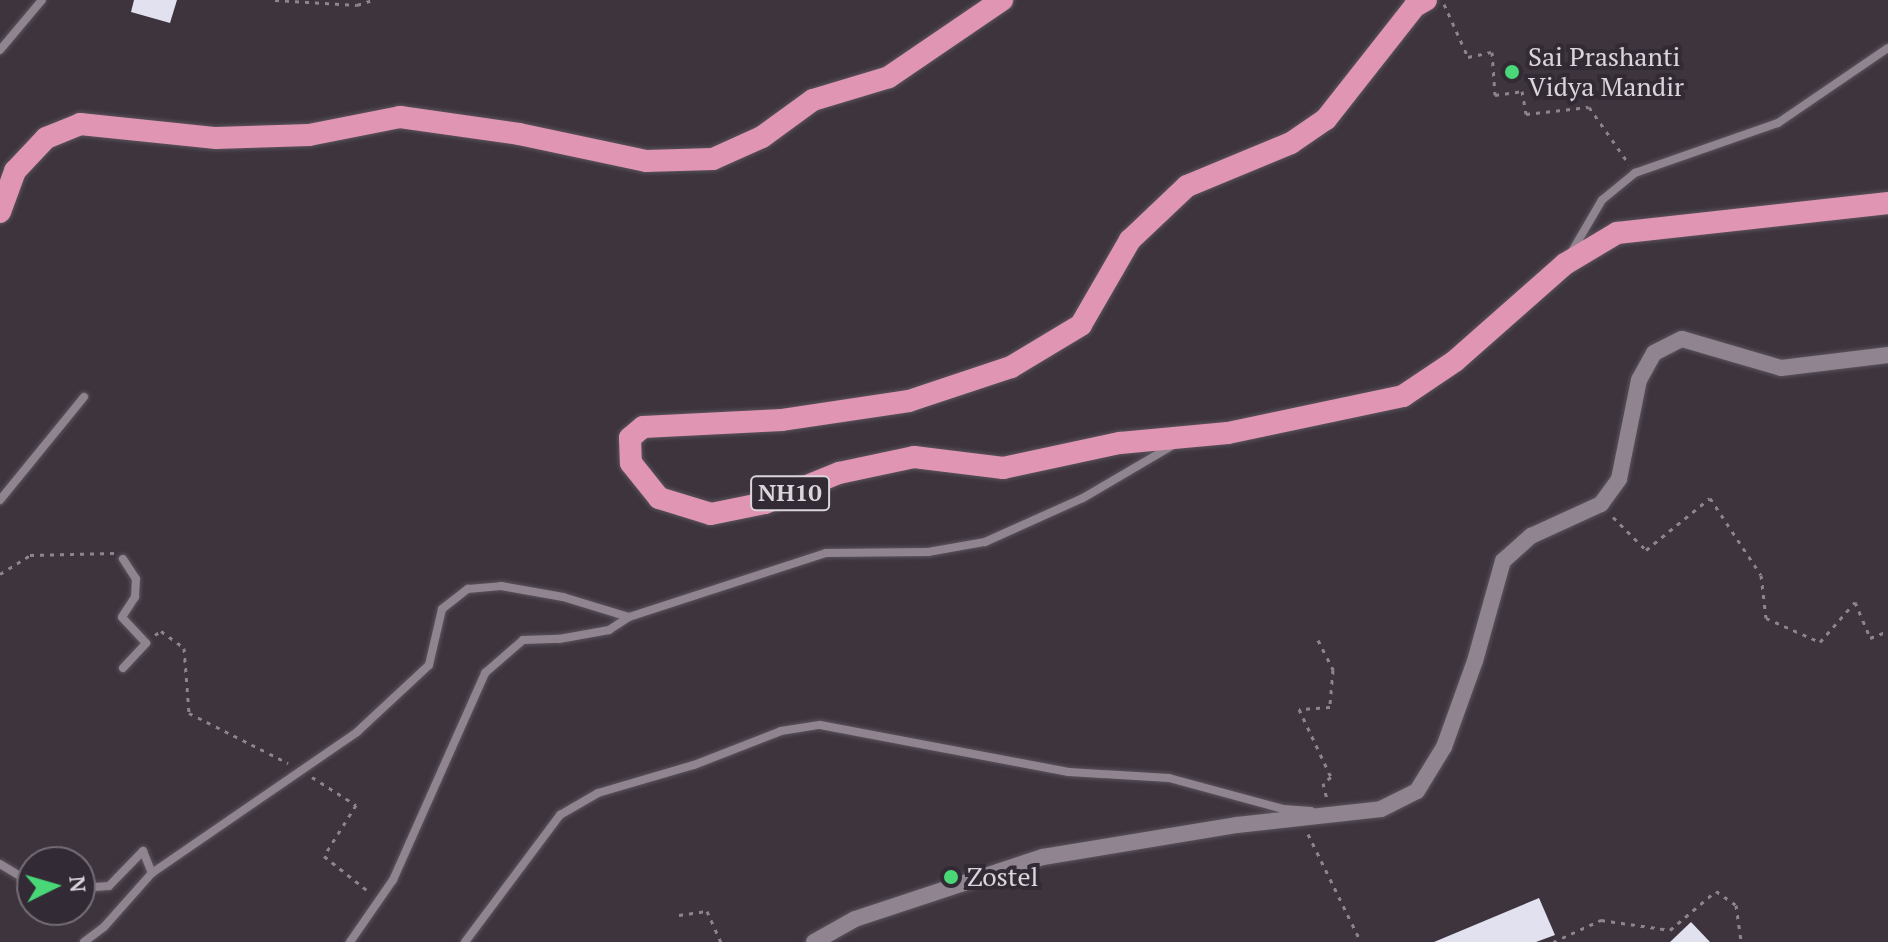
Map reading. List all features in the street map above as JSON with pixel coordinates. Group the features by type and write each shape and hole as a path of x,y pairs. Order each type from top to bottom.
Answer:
{"highway":[{"path":"0,212 15,171 46,138 80,124 216,138 309,135 400,117 519,134 646,161 713,159 762,137 813,100 889,77 1002,0"},
{"name":"NH10","path":"1426,0 1415,6 1326,119 1291,143 1187,186 1130,240 1081,325 1011,367 909,401 782,420 643,427 630,438 628,456 659,498 711,514 765,503 839,473 914,457 1003,468 1120,443 1228,433 1403,396 1455,361 1565,264 1617,233 1888,203"}],"main road":[{"path":"814,942 855,919 1043,857 1237,825 1356,814 1381,809 1417,791 1444,747 1475,661 1503,561 1531,536 1601,504 1619,479 1639,380 1654,353 1682,339 1781,368 1888,355"}],"street":[{"path":"0,50 42,0"},
{"path":"1565,264 1602,200 1635,173 1778,123 1888,48"},
{"path":"0,500 84,397"},
{"path":"350,942 393,880 429,805 485,673 523,640 559,639 609,630 629,617 826,553 928,552 985,542 1083,498 1187,437"},
{"path":"123,559 136,579 135,597 122,617 146,643 123,668"},
{"path":"84,942 104,927 152,873 357,732 429,665 442,609 468,589 517,588 563,597 629,617"},
{"path":"465,942 560,815 598,793 694,765 781,731 820,725 1069,772 1169,778 1283,809 1356,814"},
{"path":"96,887 109,886 143,851 152,873"}],"path":[{"path":"275,0 357,5 372,0"},
{"path":"1442,0 1468,57 1492,52 1495,95 1522,91 1526,114 1589,107 1635,173"},
{"path":"1601,504 1646,550 1710,498 1761,575 1766,618 1820,642 1855,602 1870,638 1888,631"},
{"path":"0,574 30,555 117,553 123,559"},
{"path":"146,643 161,631 184,648 189,713 302,770 356,805 324,856 379,900"},
{"path":"1318,640 1333,670 1330,707 1299,709 1331,777 1323,783 1325,798 1356,814"},
{"path":"1300,819 1361,942"},
{"path":"1553,942 1601,920 1670,930 1716,891 1736,905 1741,942"},
{"path":"679,915 707,911 721,942"}],"building":[{"path":"134,0 177,0 170,23 131,12"},
{"path":"1539,898 1555,935 1536,942 1434,942"},
{"path":"1691,922 1710,942 1670,942"}],"place":[{"name":"Sai Prashanti Vidya Mandir","path":"1512,72"},
{"name":"Zostel","path":"951,877"}]}
